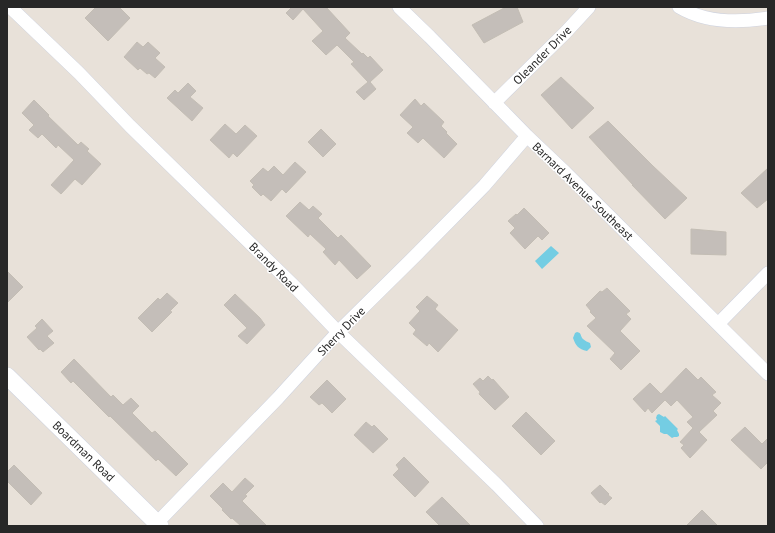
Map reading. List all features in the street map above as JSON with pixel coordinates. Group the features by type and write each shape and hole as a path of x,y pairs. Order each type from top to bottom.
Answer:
{"street":[{"name":"Brandy Road","path":"10,7 285,277 338,332 537,526"},
{"name":"Barnard Avenue Southeast","path":"399,7 527,136 768,374"},
{"name":"Oleander Drive","path":"494,103 566,32 589,7"},
{"path":"679,7 700,16 727,21 768,18"},
{"name":"Sherry Drive","path":"157,525 278,398 338,332 418,254 484,186 527,136"},
{"path":"718,324 768,273"},
{"name":"Boardman Road","path":"7,376 157,525"}],"water":[{"path":"551,246 559,253 542,269 535,261"},
{"path":"577,332 579,332 584,340 590,343 591,347 587,351 579,348 575,343 573,338"},
{"path":"659,414 664,417 665,416 678,429 679,436 672,438 667,434 660,432 660,426 655,421 657,420 657,415"}],"building":[{"path":"96,7 119,7 130,18 108,41 85,18"},
{"path":"292,7 326,7 350,33 345,38 362,54 363,53 368,58 370,56 383,70 370,82 376,89 364,100 356,92 368,82 351,64 354,62 337,45 326,55 312,41 323,31 303,9 293,20 286,13"},
{"path":"506,7 517,7 523,22 484,43 472,25"},
{"path":"137,42 143,47 148,42 160,53 155,58 165,67 155,78 140,68 138,70 124,57"},
{"path":"561,77 594,108 572,129 541,95"},
{"path":"188,83 196,91 190,97 203,108 192,121 167,98 175,90 178,93"},
{"path":"415,99 421,106 424,103 444,122 441,126 457,144 444,158 423,138 418,143 407,133 413,127 400,115"},
{"path":"34,100 78,145 81,142 89,149 87,151 101,164 82,185 75,179 61,194 51,185 74,160 58,145 56,148 42,134 38,138 29,130 34,125 22,113"},
{"path":"608,121 687,198 665,219 589,137"},
{"path":"225,124 236,134 245,125 257,136 237,157 233,153 229,158 210,140"},
{"path":"321,129 336,144 323,157 308,142"},
{"path":"295,162 306,172 286,193 282,189 271,201 263,194 261,196 252,187 254,185 250,181 263,168 268,172 274,166 283,175"},
{"path":"768,168 768,199 757,208 741,193"},
{"path":"300,202 309,210 313,206 322,214 318,218 338,238 341,235 371,266 357,279 339,260 335,265 323,252 326,249 310,234 308,237 286,216"},
{"path":"524,208 549,233 542,240 538,236 525,249 510,233 515,228 508,221"},
{"path":"691,229 726,232 726,255 691,254"},
{"path":"7,271 23,287 7,303"},
{"path":"607,288 630,311 626,314 631,319 620,331 640,351 621,370 610,359 615,353 587,326 596,318 586,305 600,291 602,292"},
{"path":"167,293 178,303 170,311 172,312 152,332 138,318 158,298 160,300"},
{"path":"235,294 260,318 265,325 247,344 238,336 247,328 224,305"},
{"path":"427,296 438,305 435,309 458,330 438,352 429,343 427,346 413,334 416,330 409,323 420,311 416,307"},
{"path":"42,319 53,331 47,336 54,343 43,352 40,349 39,350 27,337 37,328 35,326"},
{"path":"74,359 111,397 113,395 123,405 131,398 139,406 132,413 152,433 155,431 188,464 176,476 158,459 156,461 73,381 71,383 61,372"},
{"path":"686,368 698,380 701,377 716,392 712,395 721,403 713,411 717,415 699,432 707,440 690,458 681,448 684,445 680,442 693,428 687,422 693,417 677,400 671,406 665,400 652,413 648,408 645,412 633,399 650,383 661,394"},
{"path":"488,376 492,380 493,379 509,397 495,410 479,394 480,392 473,384 480,378 483,381"},
{"path":"327,380 346,399 332,413 322,403 319,405 310,397"},
{"path":"526,412 555,441 541,455 512,426"},
{"path":"366,422 372,427 374,425 388,439 373,453 354,435"},
{"path":"745,427 762,444 768,438 768,462 761,469 731,440"},
{"path":"404,457 429,482 415,497 393,475 399,469 396,465"},
{"path":"14,465 42,493 31,505 7,481 7,472"},
{"path":"245,478 254,486 245,495 247,496 242,501 267,526 241,526 232,518 231,519 210,496 223,483 232,492"},
{"path":"600,485 612,498 605,505 601,502 600,503 591,493"},
{"path":"442,497 471,526 440,526 426,512"},
{"path":"702,510 718,526 686,526"}]}
